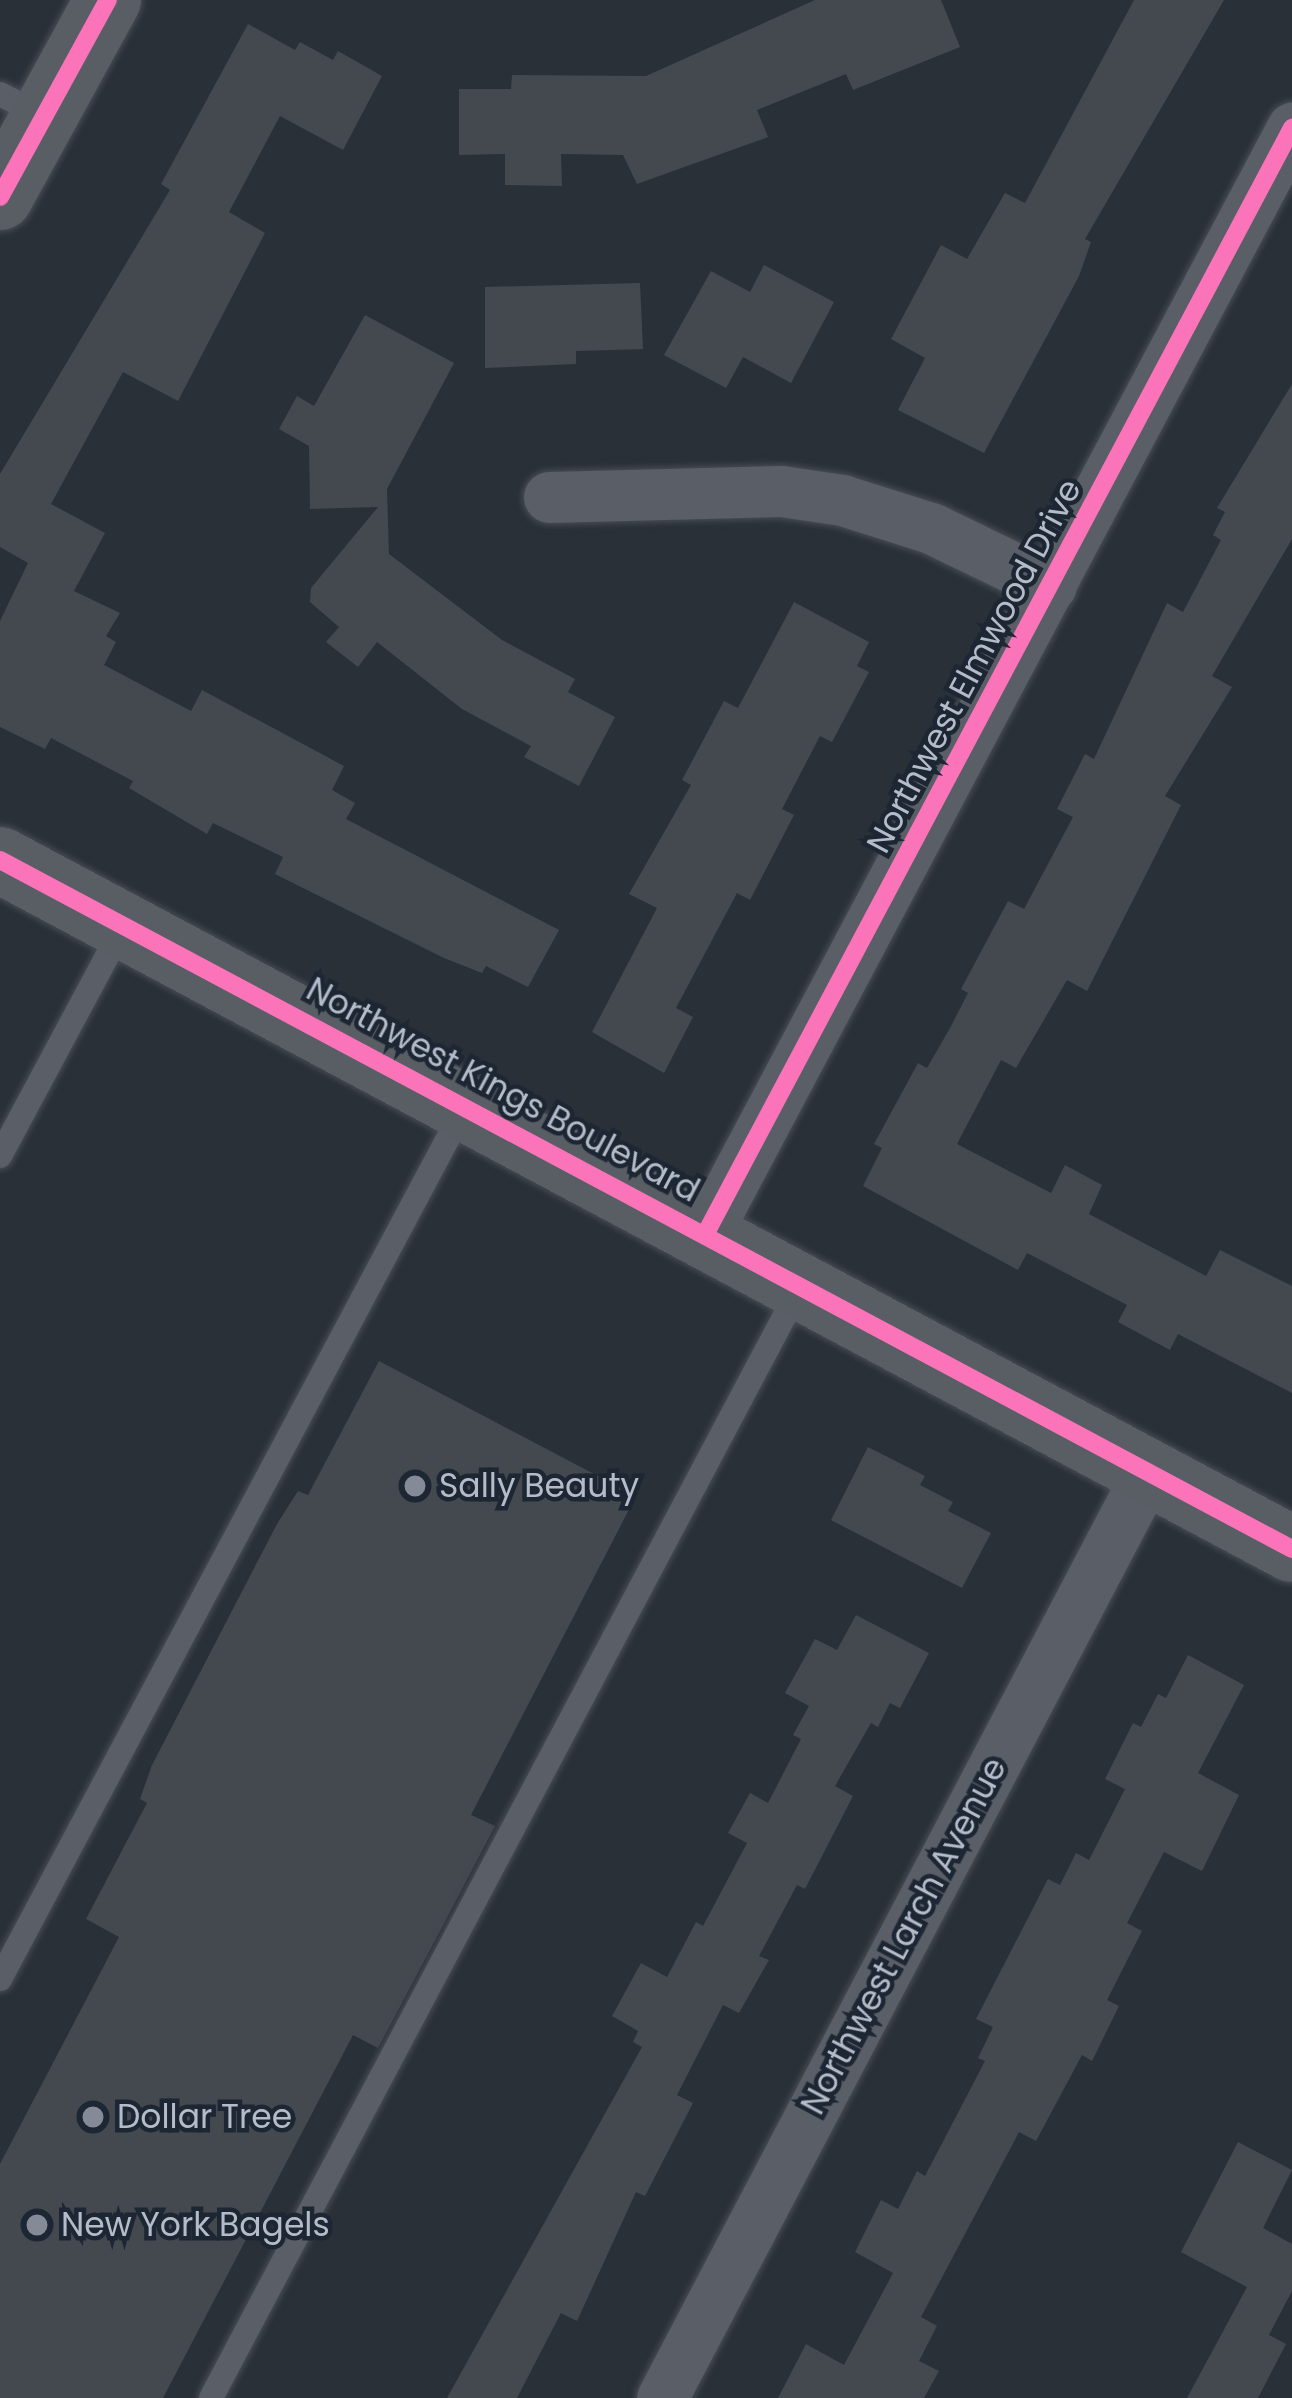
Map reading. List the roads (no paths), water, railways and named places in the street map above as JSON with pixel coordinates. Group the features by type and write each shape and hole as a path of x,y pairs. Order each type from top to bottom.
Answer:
{"main road":[{"path":"0,196 22,105 108,0"},
{"name":"Northwest Kings Boulevard","path":"0,860 707,1231 1292,1549"}],"street":[{"name":"Northwest Elmwood Drive","path":"707,1231 1292,128"},
{"path":"549,497 782,491 842,500 931,528 1051,586"},
{"name":"Northwest Larch Avenue","path":"662,2398 1147,1474"}],"lane":[{"path":"0,1156 124,925"},
{"path":"0,1979 466,1105"},
{"path":"211,2398 801,1283"}],"place":[{"name":"Sally Beauty","path":"415,1486"},
{"name":"Dollar Tree","path":"93,2117"},
{"name":"New York Bagels","path":"37,2225"}]}
